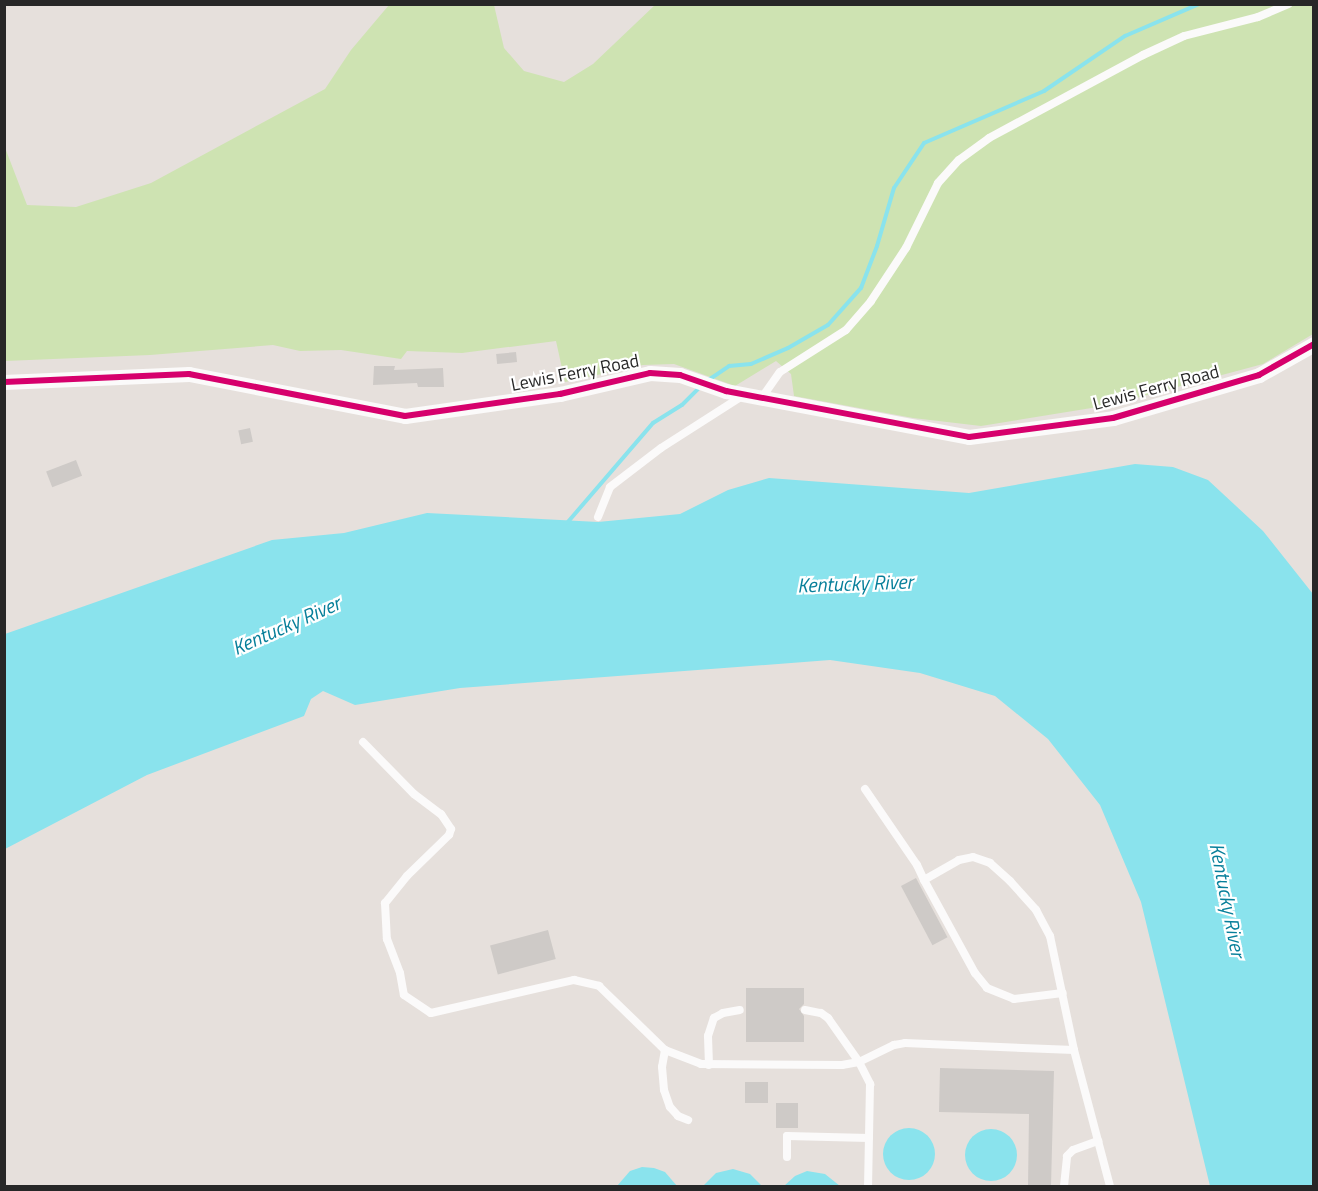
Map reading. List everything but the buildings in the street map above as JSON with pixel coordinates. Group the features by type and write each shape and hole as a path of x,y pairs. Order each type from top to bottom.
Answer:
{"street":[{"name":"Lewis Ferry Road","path":"4,382 189,374 405,416 560,394 650,373 680,375 726,391 763,396 969,437 1113,418 1259,375 1314,344"}],"lane":[{"path":"763,396 780,372 846,330 871,301 906,248 938,183 959,160 989,138 1154,50 1184,36 1258,17 1288,4"},
{"path":"598,517 610,487 661,448 745,394"},
{"path":"363,742 414,794 441,814 451,829 449,835 385,903 387,939 400,973 404,995 431,1013 574,980 599,986 665,1050 682,1059 709,1065 859,1062 894,1045 906,1043 1074,1050"},
{"path":"866,789 917,865 975,974 987,988 1014,999 1063,993"},
{"path":"924,880 959,860 973,857 990,863 1010,881 1035,910 1050,936 1074,1050 1110,1186"},
{"path":"709,1065 708,1036 714,1018 723,1013 740,1010"},
{"path":"805,1010 821,1012 828,1018 859,1062 870,1084 868,1186"},
{"path":"665,1050 662,1067 664,1090 670,1107 678,1116 688,1120"},
{"path":"787,1157 788,1136 869,1138"},
{"path":"1064,1186 1067,1156 1073,1150 1098,1140"}],"green space":[{"path":"389,5 494,5 504,48 524,71 564,82 593,64 655,5 1313,5 1313,334 1263,364 1110,405 981,426 913,418 794,396 791,374 776,361 735,386 674,364 643,365 565,382 556,341 462,353 407,351 401,359 341,350 300,351 273,345 150,355 5,361 4,145 27,205 76,207 151,183 325,89 351,50"}],"water":[{"name":"Kentucky River","path":"1135,464 1173,467 1208,480 1263,531 1313,594 1313,1186 1210,1186 1141,902 1100,805 1048,739 995,696 920,673 830,660 460,688 355,705 323,691 311,699 304,716 147,775 5,849 5,634 272,540 344,533 427,513 598,522 680,514 728,490 769,478 969,493"},
{"path":"909,1128 919,1130 927,1136 933,1144 935,1154 933,1164 927,1172 919,1178 909,1180 899,1178 891,1172 885,1164 883,1154 885,1144 891,1136 899,1130"},
{"path":"991,1129 1001,1131 1009,1137 1015,1145 1017,1155 1015,1165 1009,1173 1001,1179 991,1181 981,1179 973,1173 967,1165 965,1155 967,1145 973,1137 981,1131"},
{"path":"642,1167 665,1172 677,1186 617,1186 630,1171"},
{"path":"733,1169 750,1174 762,1186 703,1186 716,1173"},
{"path":"807,1171 825,1174 840,1186 784,1186 795,1176"}],"waterway":[{"path":"707,381 729,366 751,364 788,348 828,325 861,288 877,246 894,188 924,143 1044,91 1125,36 1199,4"},
{"path":"567,523 653,423 682,405 701,386"}],"cycle path":[{"path":"4,382 189,374 405,416 560,394 650,373 680,375 726,391 969,437 1113,418 1259,375 1314,344"}]}
